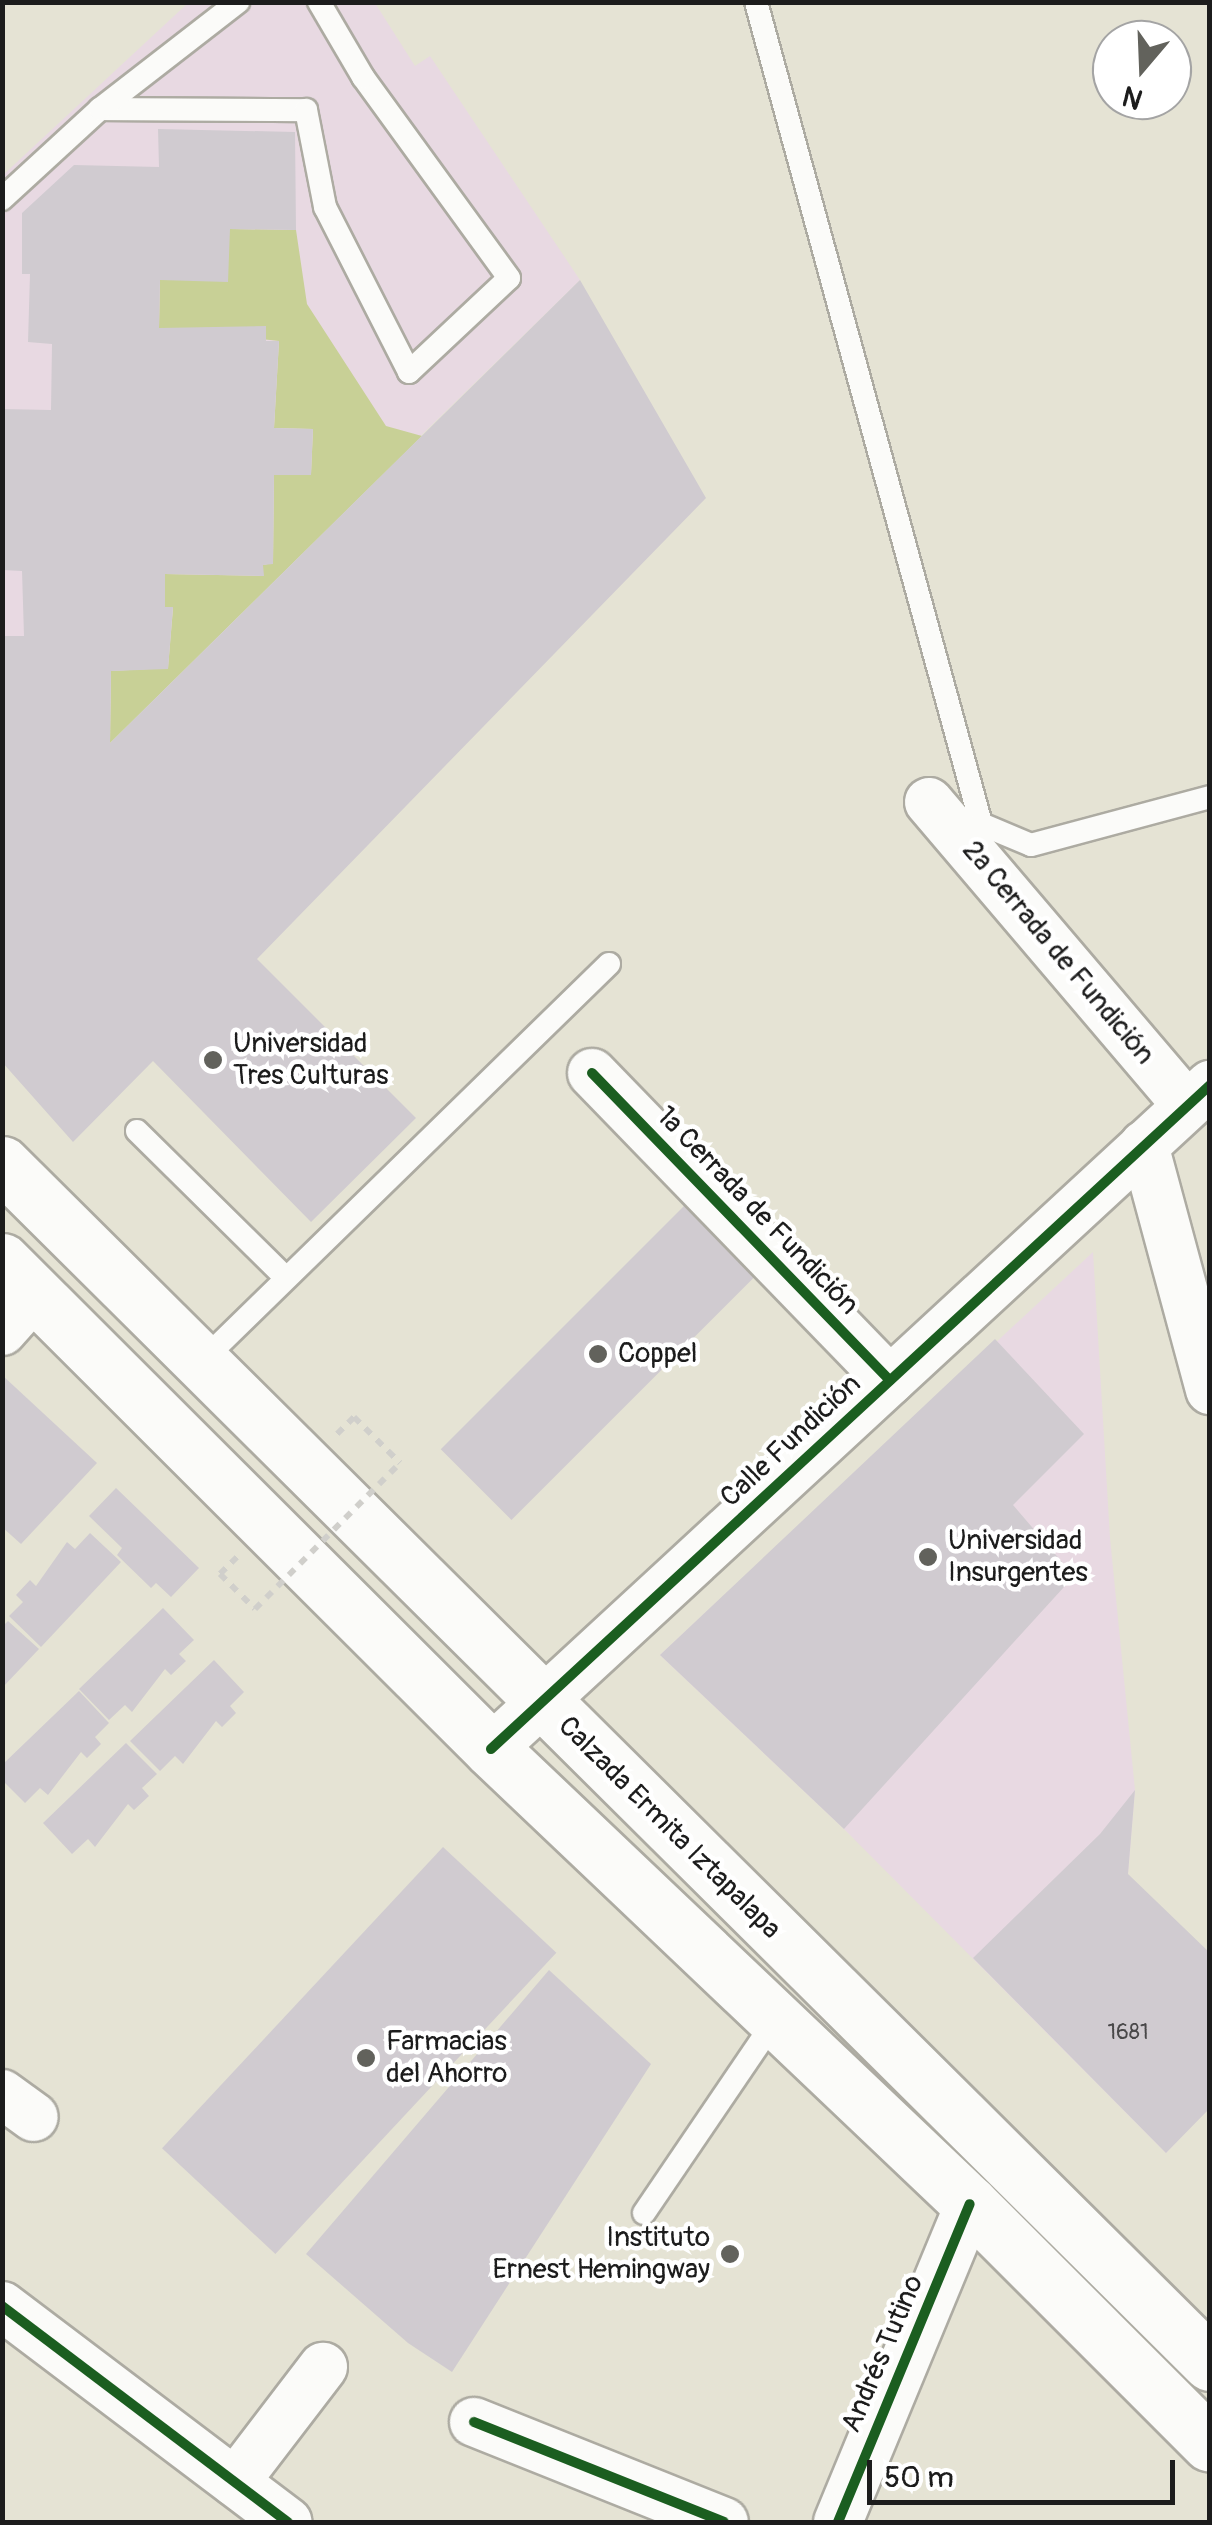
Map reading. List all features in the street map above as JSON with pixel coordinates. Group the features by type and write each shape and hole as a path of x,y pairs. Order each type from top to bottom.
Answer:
{"main road":[{"name":"Calzada Ermita Iztapalapa","path":"2,1164 1210,2363"},
{"path":"14,1295 970,2204 1210,2444"}],"street":[{"name":"2ª Cerrada de Fundición","path":"929,802 1198,1095"},
{"name":"1ª Cerrada de Fundición","path":"592,1073 890,1380"},
{"name":"Calle Fundición","path":"491,1749 1198,1095"},
{"path":"1144,1145 1210,1390"},
{"name":"Andrés Tutino","path":"838,2522 970,2204"},
{"path":"2,2306 288,2522"},
{"path":"235,2482 324,2367"},
{"path":"474,2422 724,2522"}],"lane":[{"path":"2,199 100,109 238,2"},
{"path":"100,109 306,110 326,206 408,372 509,278 363,76 319,2"},
{"path":"756,2 981,824 1031,845 1210,797"},
{"path":"200,1362 609,964"},
{"path":"137,1131 286,1277"},
{"path":"644,2212 776,2020"}],"path":[{"path":"220,1574 255,1609 400,1463 354,1417"}],"shaded area":[{"path":"188,3 375,3 415,66 430,56 580,280 3,844 3,175"},
{"path":"1093,1252 1110,1538 1135,1790 1128,1874 1209,2108 1166,2153 844,1829 660,1655"}],"green space":[{"path":"230,229 296,230 307,304 386,426 422,436 110,743 111,671 168,668 173,608 165,607 165,574 263,576 263,565 273,563 274,475 311,474 313,429 274,428 279,341 159,328 160,280"}],"building":[{"path":"158,129 295,132 296,230 230,229 228,282 160,280 159,328 266,326 266,341 279,341 274,428 313,429 311,475 274,475 273,564 263,565 264,576 165,574 165,607 173,607 168,669 111,671 110,743 580,280 706,498 257,959 416,1118 311,1222 153,1061 73,1142 2,1062 2,636 24,636 22,571 2,570 2,409 51,410 52,344 28,342 30,274 22,274 22,213 74,165 159,167"},
{"name":"Coppel","path":"696,1194 767,1265 511,1520 441,1449"},
{"name":"Universidad Insurgentes","path":"995,1339 1084,1434 1013,1505 1074,1576 844,1829 660,1655"},
{"path":"2,1375 97,1463 21,1544 2,1527"},
{"path":"116,1488 199,1568 171,1597 156,1583 151,1588 117,1555 122,1548 89,1516"},
{"path":"90,1533 121,1562 41,1647 9,1616 23,1602 16,1595 30,1580 36,1586 67,1542 75,1549"},
{"path":"163,1608 194,1640 179,1654 186,1661 171,1675 165,1669 132,1712 125,1705 109,1720 79,1689"},
{"path":"8,1621 39,1649 2,1688 2,1627"},
{"path":"214,1660 244,1692 230,1706 236,1713 222,1727 216,1721 183,1764 175,1756 160,1771 130,1741"},
{"path":"79,1691 109,1723 95,1737 101,1744 87,1758 81,1752 48,1795 40,1788 25,1803 2,1780 2,1765"},
{"path":"126,1743 157,1774 142,1788 149,1796 134,1810 128,1804 95,1847 88,1839 72,1854 43,1823"},
{"path":"1135,1790 1128,1874 1210,1953 1210,2108 1166,2153 973,1958 1100,1834"},
{"name":"Farmacias del Ahorro","path":"443,1847 556,1953 275,2254 162,2148"},
{"path":"549,1970 651,2064 452,2372 408,2343 306,2254"}],"cycle path":[{"path":"592,1073 890,1380"},
{"path":"491,1749 1210,1085"},
{"path":"838,2522 970,2204"},
{"path":"2,2306 288,2522"},
{"path":"474,2422 724,2522"}],"place":[{"name":"Universidad Tres Culturas","path":"213,1060"},
{"name":"Coppel","path":"598,1354"},
{"name":"Universidad Insurgentes","path":"928,1557"},
{"name":"Farmacias del Ahorro","path":"366,2058"},
{"name":"Instituto Ernest Hemingway","path":"730,2254"}]}
